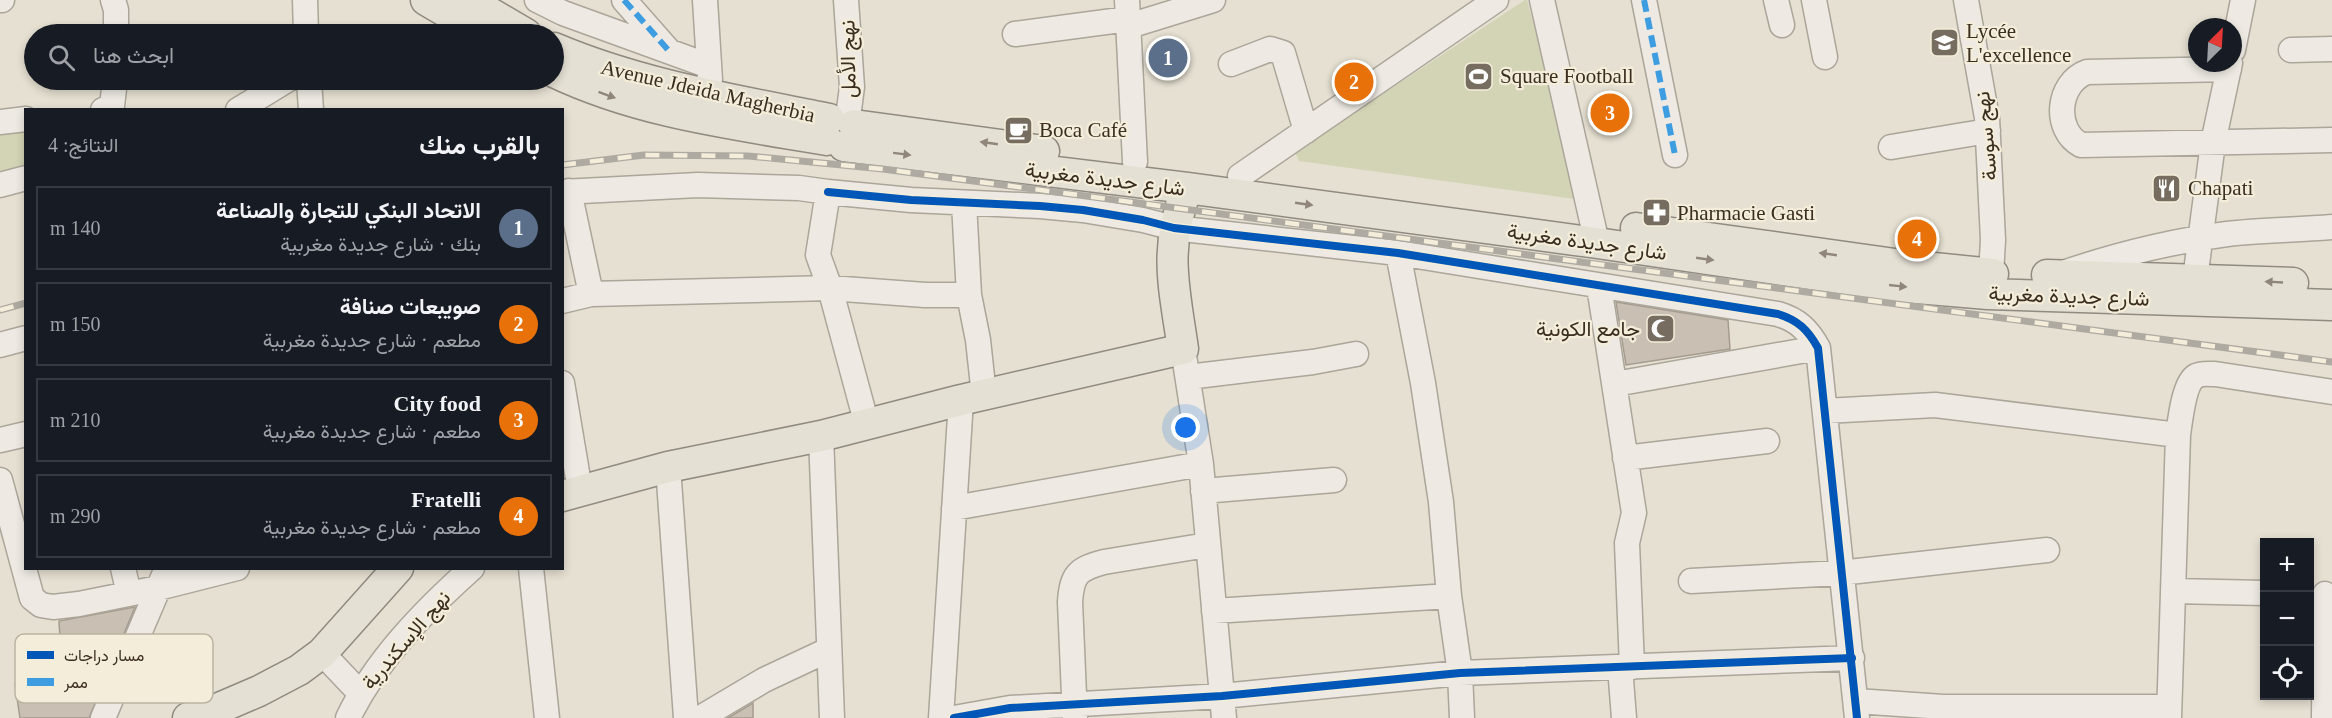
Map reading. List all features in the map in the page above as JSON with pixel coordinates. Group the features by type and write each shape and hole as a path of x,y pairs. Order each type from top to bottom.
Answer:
{"main road":[{"path":"426,0 467,24"},
{"path":"468,0 509,24"},
{"name":"Avenue Jdeida Magherbia","path":"564,52 642,80 710,80 841,129"},
{"name":"Avenue Jdeida Magherbia","path":"564,76 619,99 665,111 841,129"},
{"name":"شارع جديدة مغربية","path":"841,129 1240,176 1594,232 1893,286 1988,294 2332,305"},
{"name":"شارع جديدة مغربية","path":"841,129 1187,188 1895,264 1991,274 2332,285"},
{"path":"571,493 668,467 821,436 973,398 1186,363 1171,266 1174,228 1187,188"},
{"path":"188,718 210,712 259,691 299,670 322,653 396,570"}],"street":[{"path":"113,0 116,24"},
{"path":"304,0 305,24"},
{"path":"537,0 563,13 669,51"},
{"path":"624,0 669,51 710,80"},
{"path":"705,0 710,80"},
{"name":"نهج الأمل","path":"841,129 852,87 846,0"},
{"path":"1015,34 1213,0"},
{"path":"1240,176 1496,0"},
{"path":"1542,0 1594,232"},
{"path":"1644,0 1675,155"},
{"path":"1776,0 1782,25"},
{"path":"1814,0 1825,57"},
{"name":"نهج سوسة","path":"1965,0 1988,131 1994,240 1991,274"},
{"path":"2239,18 2243,0"},
{"path":"1128,15 1135,162"},
{"path":"1231,63 1270,49 1282,53 1306,131"},
{"path":"2291,50 2332,49"},
{"path":"2188,64 2087,72 2074,79 2066,93 2063,106 2065,129 2069,136 2081,145 2332,140"},
{"path":"2195,279 2213,143 2229,72"},
{"path":"108,108 112,106 114,90"},
{"path":"241,108 271,90"},
{"path":"309,90 310,108"},
{"path":"0,122 24,119"},
{"path":"1891,147 1988,131"},
{"path":"0,184 24,178"},
{"path":"591,294 566,192 698,184 799,188 911,200 1083,210 1143,220 1174,228 1398,253 1778,314 1798,322 1808,331 1818,348 1840,573 1857,710 1943,713 2169,713 2178,435 2188,388 2197,376 2215,374 2332,393"},
{"path":"828,192 818,255 830,288 867,424"},
{"path":"941,718 954,508 973,398 964,203"},
{"path":"2056,275 2095,262 2200,238 2332,227"},
{"path":"1398,253 1423,383 1442,502 1449,596 1460,673 1462,718"},
{"path":"1599,286 1634,513 1627,543 1624,718"},
{"path":"564,301 591,294 830,288 925,295 969,295"},
{"path":"0,345 24,339"},
{"path":"1615,384 1818,348"},
{"path":"1223,707 1201,464 1186,363 1313,362 1356,354"},
{"path":"1825,411 1935,405 2178,435"},
{"path":"564,407 571,493"},
{"path":"0,440 24,434"},
{"path":"821,436 832,718"},
{"path":"1625,458 1767,441"},
{"path":"954,508 1201,464"},
{"path":"668,467 686,718"},
{"path":"0,480 24,568"},
{"path":"1203,491 1334,480"},
{"path":"1074,711 1070,602 1071,585 1075,577 1087,567 1104,562 1208,545"},
{"path":"1691,581 1840,573 2048,550"},
{"path":"24,570 32,598 41,605 53,607 129,594 163,578 222,570"},
{"path":"123,570 129,594"},
{"name":"نهج الإسكندرية","path":"348,718 360,693 381,664 424,614 470,570"},
{"path":"531,570 548,718"},
{"path":"139,634 163,578"},
{"path":"2174,591 2260,592"},
{"path":"2322,594 2324,718"},
{"path":"1214,611 1449,596"},
{"path":"700,718 764,680 828,650"},
{"path":"322,653 360,693"},
{"path":"954,718 1010,708 1074,711 1223,707 1460,673 1852,658"},
{"path":"103,718 109,703"}],"green space":[{"name":"Square Football","path":"1527,0 1582,200 1299,161 1295,152"},
{"path":"24,130 24,173 0,180 0,134"}],"building":[{"name":"جامع الكونية","path":"1616,302 1728,320 1730,349 1626,365"},
{"path":"135,607 124,634 60,634 59,621"},
{"path":"18,703 95,703 89,718 20,718"},
{"path":"753,703 753,718 728,718"}],"railway":[{"path":"564,165 644,155 748,156 883,169 2332,362"},
{"path":"0,310 24,304"}],"marked path":[{"path":"624,0 669,51"},
{"path":"1644,0 1675,155"}],"cycle path":[{"path":"828,192 911,200 1083,210 1143,220 1174,228 1398,253 1778,314 1791,319 1806,331 1818,348 1857,718"},
{"path":"954,718 1010,708 1222,696 1460,673 1852,658"}],"place":[{"name":"Lycée L'excellence","path":"1945,43"},
{"name":"الاتحاد البنكي للتجارة والصناعة","path":"1168,58"},
{"name":"Square Football","path":"1479,76"},
{"name":"صويبعات صنافة","path":"1354,82"},
{"name":"City food","path":"1610,113"},
{"name":"Boca Café","path":"1018,130"},
{"name":"Chapati","path":"2167,188"},
{"name":"Pharmacie Gasti","path":"1656,213"},
{"name":"Fratelli","path":"1917,239"},
{"name":"جامع الكونية","path":"1661,329"}]}
